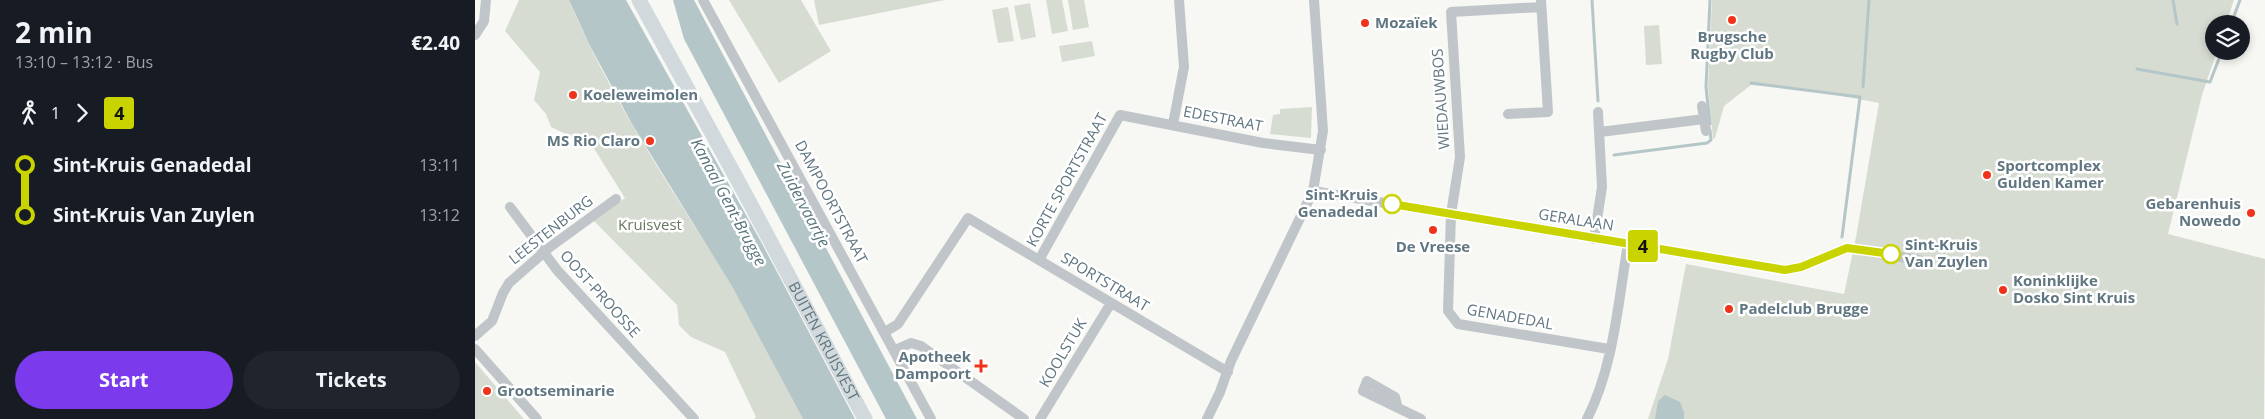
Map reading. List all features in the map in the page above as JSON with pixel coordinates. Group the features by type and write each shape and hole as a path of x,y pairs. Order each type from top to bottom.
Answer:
{"main road":[{"name":"BUITEN KRUISVEST","path":"639,0 865,419"},
{"name":"BUITEN KRUISVEST","path":"649,0 875,419"}],"street":[{"path":"475,35 484,21 486,0"},
{"name":"DAMPOORTSTRAAT","path":"703,0 931,419"},
{"path":"1173,124 1184,67 1179,0"},
{"path":"1207,419 1313,191 1321,150 1322,109 1314,0"},
{"name":"WIEDAUWBOS","path":"1451,214 1460,157 1451,12 1541,4 1548,112 1508,114"},
{"path":"1702,106 1706,131"},
{"path":"1593,239 1602,187 1598,112"},
{"name":"EDESTRAAT","path":"1120,115 1263,143 1321,150"},
{"name":"KORTE SPORTSTRAAT","path":"1039,260 1120,115"},
{"path":"1600,132 1704,119"},
{"name":"GERALAAN","path":"1313,191 1785,270 1801,267 1847,248 1919,260"},
{"name":"LEESTENBURG","path":"475,336 492,321 509,283 550,247 616,199"},
{"name":"OOST-PROOSSE","path":"509,207 544,254 694,419"},
{"name":"GENADEDAL","path":"1451,214 1448,312 1451,318 1458,324 1609,350"},
{"name":"SPORTSTRAAT","path":"885,332 898,324 967,218 1228,372"},
{"path":"1587,419 1601,385 1628,244"},
{"name":"KOOLSTUK","path":"1040,419 1111,303"},
{"path":"895,350 911,343 921,346 1024,419"},
{"path":"475,348 537,419"},
{"path":"1397,405 1421,419"}],"green space":[{"name":"Kruisvest","path":"519,0 569,0 604,74 624,110 742,302 803,419 754,419 756,417 725,352 691,337 679,325 677,305 593,220 625,198 593,147 551,127 546,114 534,100 540,72 505,31"},
{"path":"729,0 801,0 831,51 779,83"},
{"path":"814,0 945,0 819,25"},
{"path":"1046,0 1062,0 1068,31 1052,34"},
{"path":"1068,0 1084,0 1089,27 1073,30"},
{"name":"Sportcomplex Gulden Kamer","path":"1712,0 2234,0 2229,15 2205,15 2205,60 2214,60 2202,95 2168,234 2265,259 2264,419 1648,419 1668,359 1686,264 1844,294 1856,237 1879,103 1805,89 1751,85 1724,106 1715,138 1713,139 1708,87"},
{"path":"1030,3 1036,37 1021,40 1014,6"},
{"path":"1008,7 1014,41 998,43 992,10"},
{"path":"1659,25 1662,64 1646,65 1644,26"},
{"path":"1092,41 1095,56 1062,62 1059,46"},
{"path":"1312,107 1311,138 1270,134 1273,115 1280,114 1280,109"},
{"name":"Grootseminarie","path":"475,362 524,419 475,419"}],"water":[{"name":"Kanaal Gent-Brugge","path":"569,0 626,0 760,240 855,419 803,419 733,288 632,124 589,44"},
{"path":"673,0 694,0 917,419 886,419 684,39"},
{"path":"1665,395 1680,402 1684,412 1684,419 1655,419 1658,401"}],"waterway":[{"path":"1592,0 1598,101"},
{"path":"1710,0 1706,87 1710,124"},
{"path":"1863,87 1869,0"},
{"path":"2173,0 2177,24"},
{"path":"2234,15 2240,0"},
{"path":"2137,69 2210,82 2219,60"},
{"path":"1751,83 1860,97 1842,237"},
{"path":"1614,155 1707,143 1711,140 1710,130"}],"bus line":[{"name":"4","path":"1392,204 1785,270 1801,267 1847,248 1891,254"}],"place":[{"name":"Brugsche Rugby Club","path":"1732,20"},
{"name":"Mozaïek","path":"1365,23"},
{"name":"Koeleweimolen","path":"573,95"},
{"name":"MS Rio Claro","path":"650,141"},
{"name":"Sportcomplex Gulden Kamer","path":"1987,175"},
{"name":"Sint-Kruis Genadedal","path":"1392,204"},
{"name":"Gebarenhuis Nowedo","path":"2251,213"},
{"name":"De Vreese","path":"1433,230"},
{"name":"Sint-Kruis Van Zuylen","path":"1891,254"},
{"name":"Koninklijke Dosko Sint Kruis","path":"2003,290"},
{"name":"Padelclub Brugge","path":"1729,309"},
{"name":"Apotheek Dampoort","path":"981,366"},
{"name":"Grootseminarie","path":"487,391"}],"water label":[{"name":"Zuidervaartje","path":"804,204"}]}
